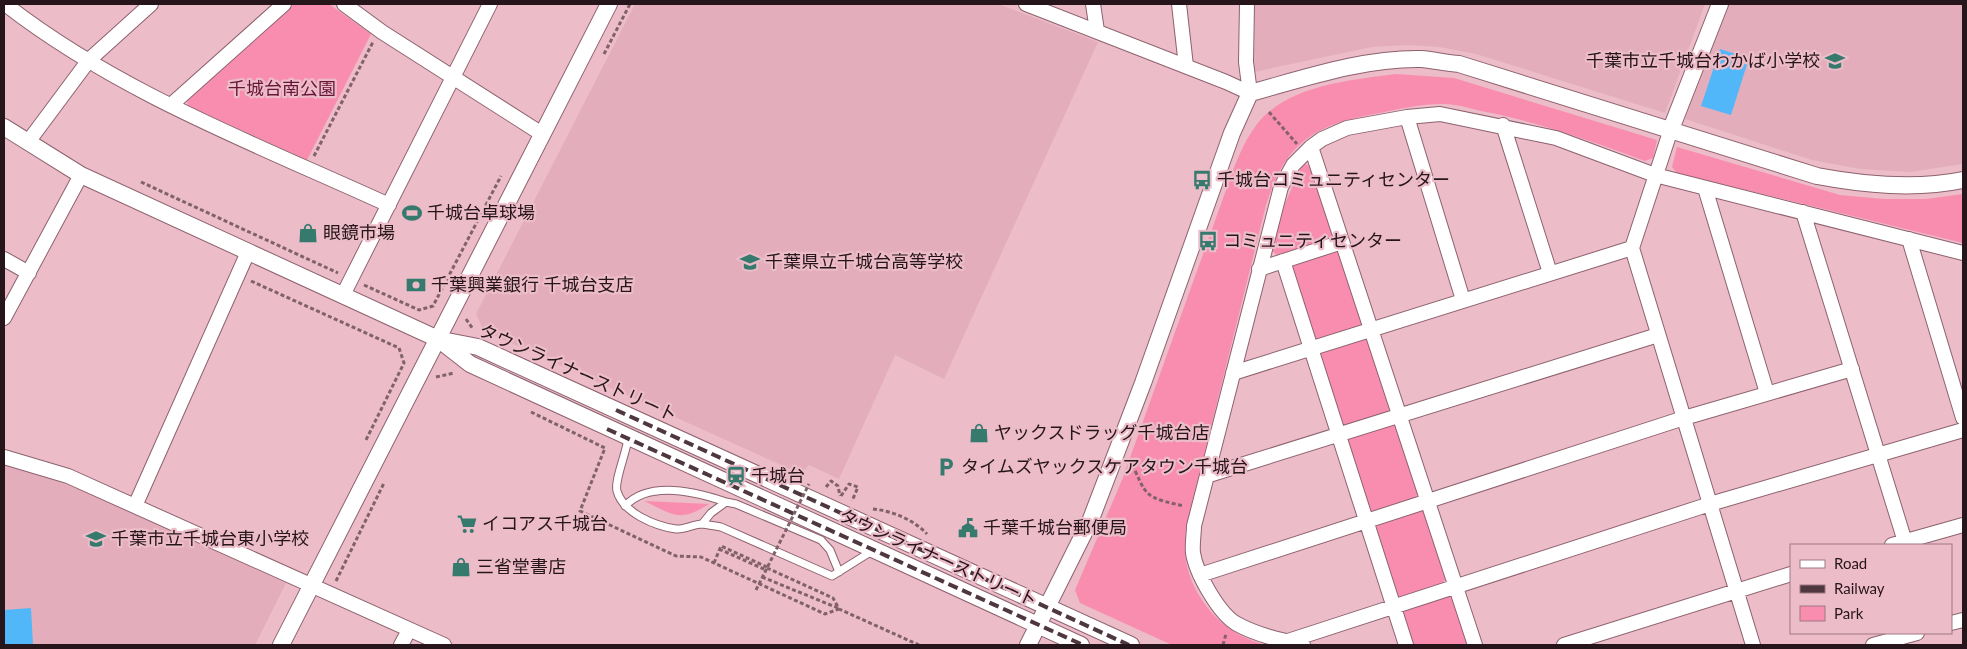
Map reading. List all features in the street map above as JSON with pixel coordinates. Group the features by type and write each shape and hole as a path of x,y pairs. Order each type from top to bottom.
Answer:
{"street":[{"path":"28,142 89,60 151,4"},
{"path":"171,105 284,4"},
{"path":"344,4 379,30 542,134"},
{"path":"343,296 490,4"},
{"path":"280,645 609,4"},
{"path":"1026,4 1250,93 1350,68 1386,61 1422,59 1459,64 1671,129 1785,167 1842,180 1867,184 1920,185 1963,180"},
{"path":"1093,4 1097,31"},
{"path":"1179,4 1186,66"},
{"path":"1028,645 1091,520 1143,383 1232,133 1250,93 1246,62 1247,4"},
{"path":"1720,4 1671,129 1632,248 1753,645"},
{"path":"10,5 89,60 171,105 389,205"},
{"path":"1303,645 1264,636 1235,623 1216,603 1200,575 1193,553 1194,526 1209,475 1281,187 1305,146 1347,128 1407,117 1440,114 1556,138 1656,175 1963,253"},
{"path":"1407,117 1463,300"},
{"path":"1503,126 1550,274"},
{"path":"4,127 81,175 438,339"},
{"path":"1305,146 1342,242 1475,645"},
{"path":"4,318 81,175"},
{"path":"1704,188 1767,393"},
{"path":"1803,212 1878,455 1901,544 1963,525"},
{"path":"1909,239 1963,418"},
{"path":"1259,269 1342,242"},
{"path":"1233,373 1370,328 1632,248"},
{"path":"135,506 248,252"},
{"path":"4,258 29,273"},
{"path":"1283,261 1406,645"},
{"path":"1209,475 1658,334"},
{"name":"タウンライナーストリート","path":"438,339 478,347 1131,645"},
{"name":"タウンライナーストリート","path":"438,339 470,364 872,551 1010,611 1081,645"},
{"path":"1200,575 1684,418 1852,369"},
{"path":"1287,642 1710,504 1963,430"},
{"path":"4,457 68,476 444,645"},
{"path":"1564,645 1736,589 1790,574"},
{"path":"401,645 409,630"},
{"path":"1873,645 1913,634"}],"lane":[{"path":"628,438 626,454 619,472 616,490 625,506 647,520 677,530 702,524 722,527 832,576 872,551"},
{"path":"625,506 636,496 652,491 708,496 821,540 830,550 839,572"},
{"path":"702,524 711,513 726,502"}],"path":[{"path":"602,56 630,4"},
{"path":"308,168 379,30"},
{"path":"1269,112 1305,146"},
{"path":"238,275 399,348 404,363 361,450"},
{"path":"470,312 465,320 476,333"},
{"path":"432,386 436,377 452,372"},
{"path":"1130,458 1146,492 1154,499 1190,507"},
{"path":"329,594 385,481"},
{"path":"830,481 826,487 842,496 849,484 858,487 851,501 855,504"},
{"path":"756,590 807,484 814,487"},
{"path":"831,496 840,500"},
{"path":"869,509 889,511 920,527 932,540"},
{"path":"714,563 721,546 833,598 839,609"},
{"path":"762,577 919,645"},
{"path":"1223,645 1229,629"}],"shaded area":[{"name":"千葉県立千城台高等学校","path":"635,4 998,4 1098,42 944,379 895,355 839,479 809,465 801,474 484,331 476,314"},
{"path":"1255,4 1705,4 1665,113 1476,54 1439,47 1408,45 1372,47 1254,72"},
{"name":"千葉市立千城台わかば小学校","path":"1727,4 1963,4 1963,164 1910,172 1860,169 1812,160 1685,119"},
{"name":"千葉市立千城台東小学校","path":"4,465 30,471 92,494 286,583 255,645 4,645"}],"green space":[{"name":"千城台南公園","path":"294,4 329,4 371,34 307,160 188,106 187,100"},
{"path":"1396,74 1454,78 1657,140 1653,158 1645,161 1547,127 1507,116 1446,104 1416,106 1352,119 1318,132 1304,141 1283,166 1266,205 1186,527 1185,551 1187,566 1191,580 1206,605 1226,626 1238,634 1266,645 1172,645 1080,603 1075,590 1122,480 1232,173 1247,140 1257,124 1270,111 1302,93 1340,82"},
{"path":"1677,147 1840,195 1884,199 1926,199 1963,194 1963,243 1677,173 1672,167"},
{"path":"1303,163 1311,167 1334,233 1332,238 1277,255 1272,251 1283,208"},
{"path":"1334,250 1340,252 1364,323 1361,326 1312,340 1287,263"},
{"path":"1362,335 1370,341 1391,406 1387,412 1341,427 1314,350"},
{"path":"1391,422 1398,426 1418,494 1411,501 1369,514 1344,438"},
{"path":"644,501 709,504 690,514 676,515"},
{"path":"1420,507 1426,512 1446,578 1443,583 1395,599 1370,523"},
{"path":"1449,594 1453,597 1468,645 1411,645 1399,609"}],"water":[{"path":"1720,49 1749,58 1731,115 1701,106"},
{"path":"31,608 33,645 4,645 4,610"}],"railway":[{"path":"616,410 1129,645"},
{"path":"607,429 1083,645"}],"place":[{"name":"千葉市立千城台わかば小学校","path":"1835,61"},
{"name":"千城台コミュニティセンター","path":"1202,180"},
{"name":"千城台卓球場","path":"412,213"},
{"name":"眼鏡市場","path":"308,233"},
{"name":"コミュニティセンター","path":"1208,241"},
{"name":"千葉県立千城台高等学校","path":"750,262"},
{"name":"千葉興業銀行 千城台支店","path":"416,285"},
{"name":"ヤックスドラッグ千城台店","path":"979,433"},
{"name":"タイムズヤックスケアタウン千城台","path":"946,467"},
{"name":"千城台","path":"736,476"},
{"name":"イコアス千城台","path":"467,524"},
{"name":"千葉千城台郵便局","path":"968,528"},
{"name":"千葉市立千城台東小学校","path":"96,539"},
{"name":"三省堂書店","path":"461,567"}]}
